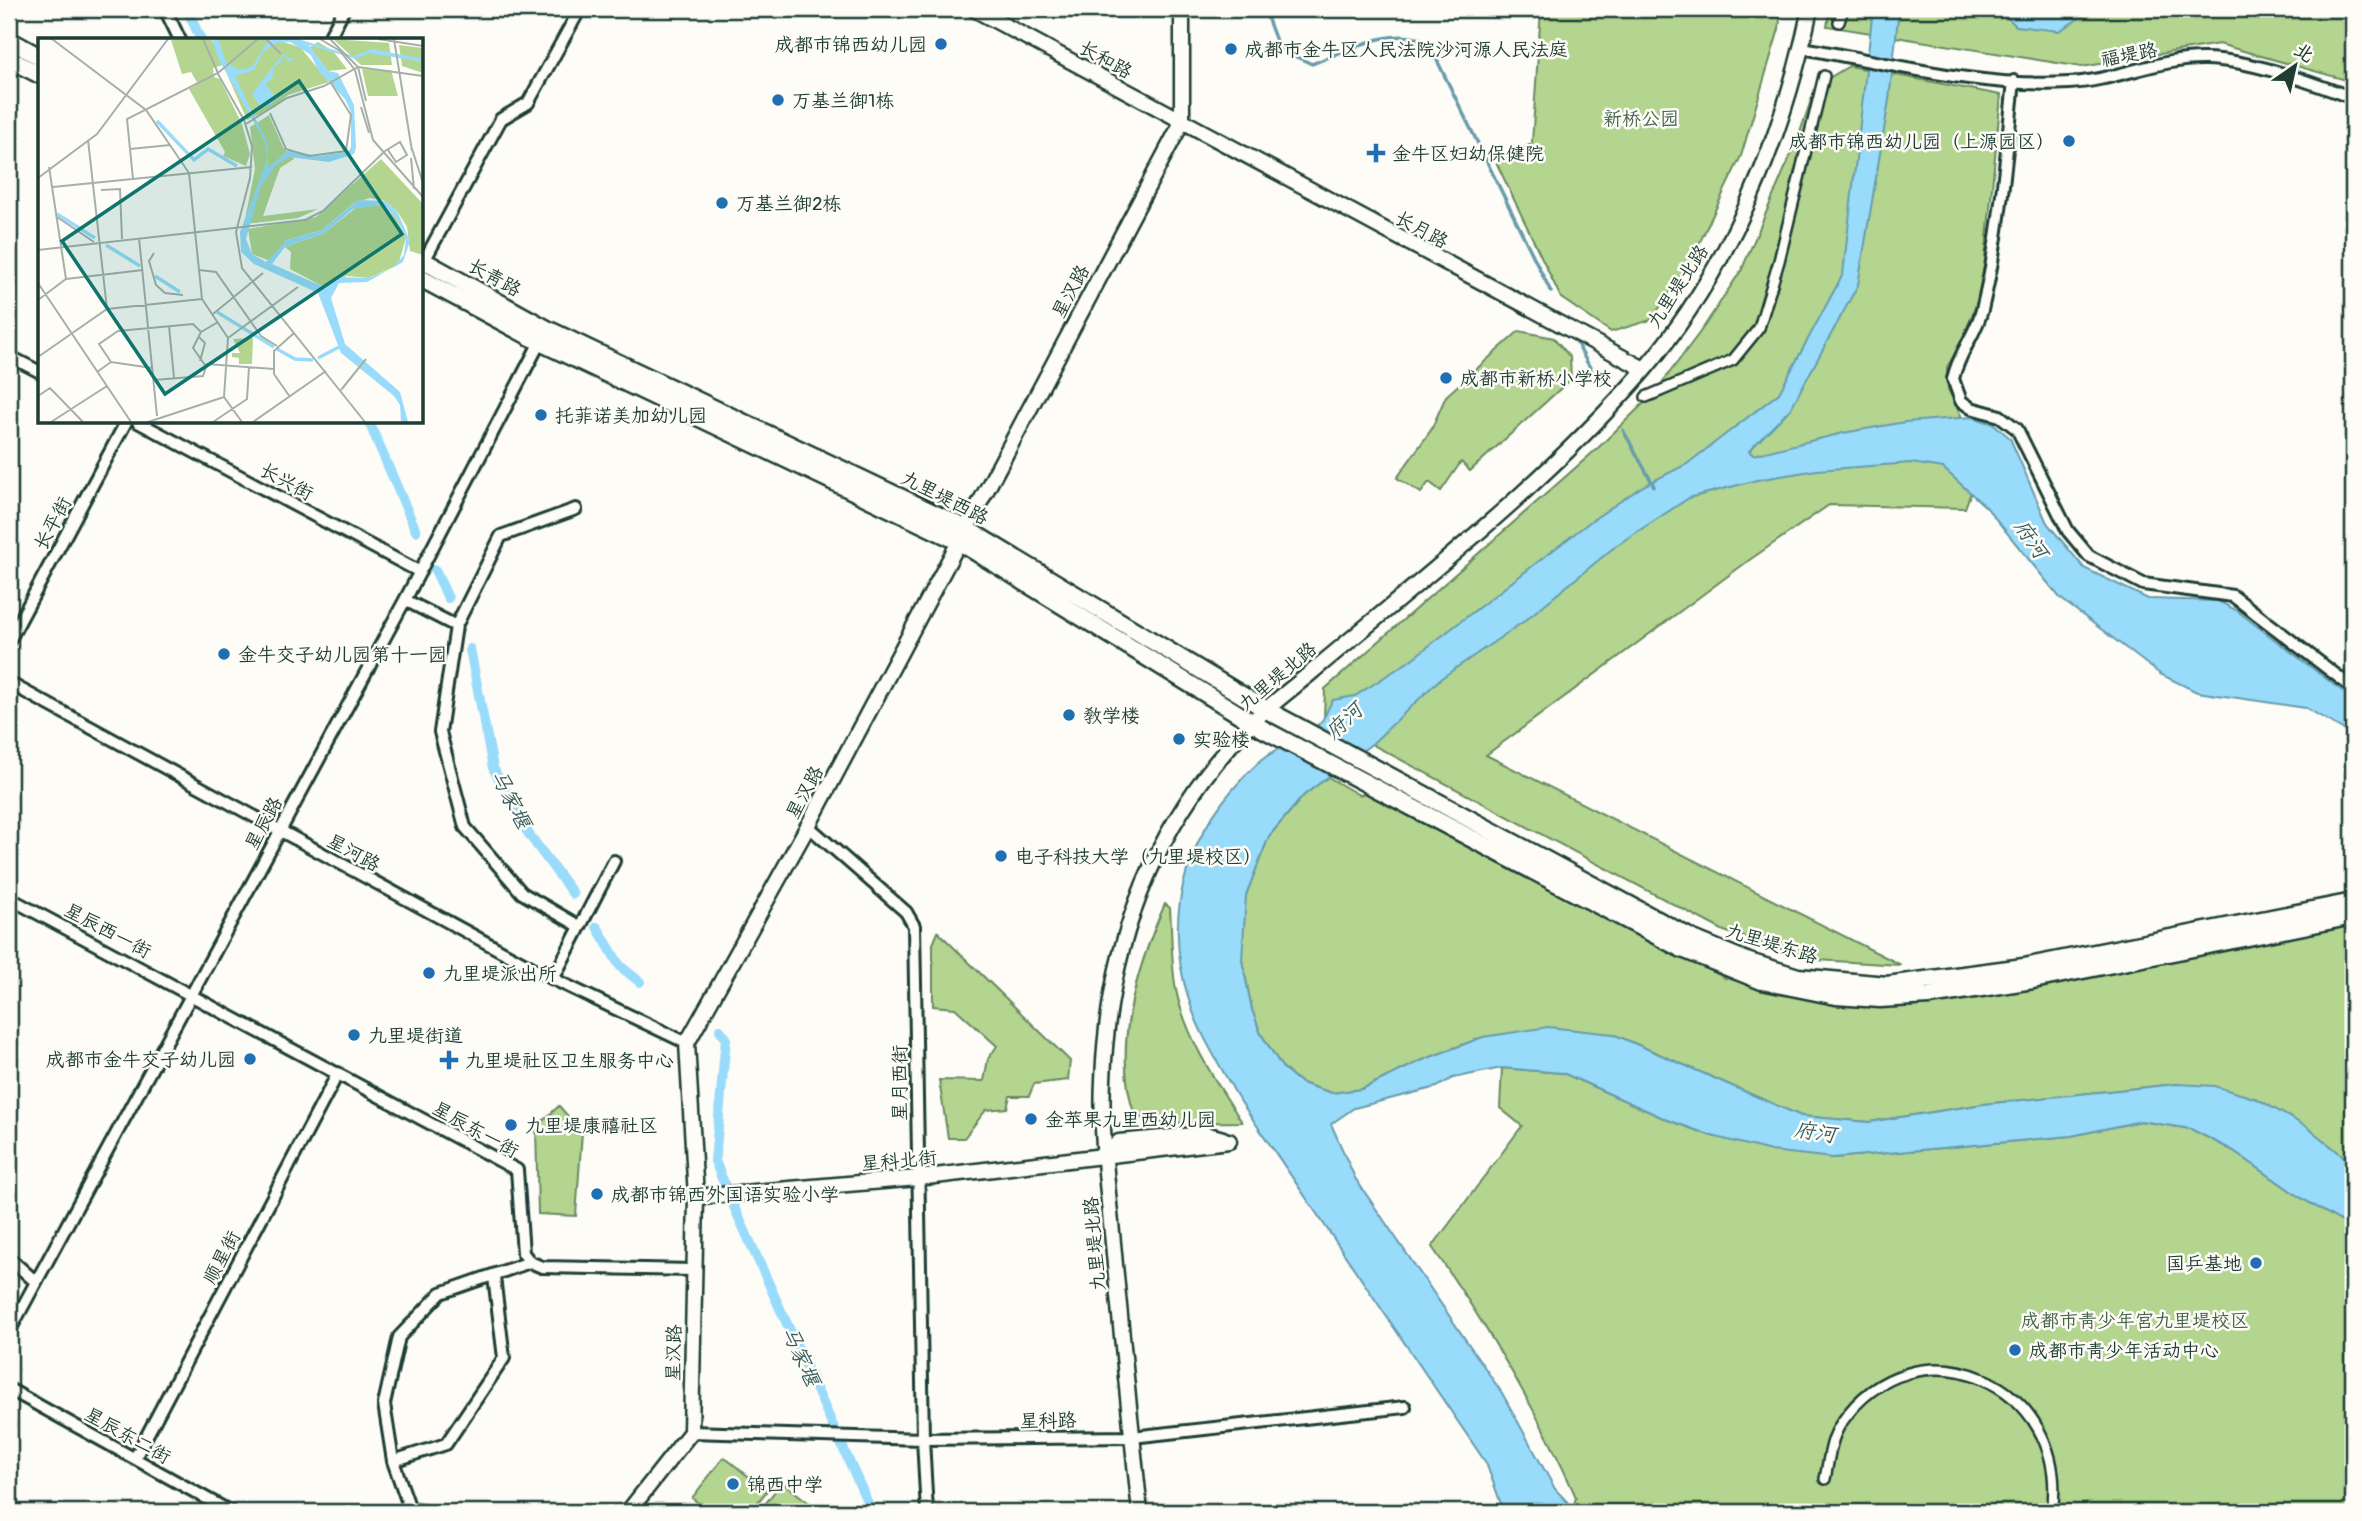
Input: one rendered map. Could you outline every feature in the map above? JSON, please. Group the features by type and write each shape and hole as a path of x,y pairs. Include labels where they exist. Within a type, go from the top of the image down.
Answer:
{"main road":[{"path":"9,40 38,56"},
{"path":"9,59 38,74"},
{"name":"长青路","path":"424,262 544,336"},
{"path":"424,280 544,336"},
{"name":"九里堤西路","path":"544,336 961,535 1265,709 1308,730"},
{"path":"961,535 1251,723 1471,836 1680,948 1762,981 1836,996 1880,999 1942,994 2033,980 2353,916"},
{"name":"九里堤东路","path":"1308,730 1693,939 1749,962 1798,977 1887,985 2024,967 2353,902"}],"street":[{"path":"165,9 179,38"},
{"path":"329,38 344,9"},
{"path":"424,259 500,119 528,103 580,9"},
{"name":"长和路","path":"974,9 1182,122"},
{"path":"1182,9 1182,122"},
{"name":"九里堤北路","path":"1140,1512 1105,1156 1102,1082 1108,1014 1122,946 1145,875 1186,804 1233,742 1251,723 1471,538 1583,435 1644,369 1697,298 1739,224 1778,123 1802,48 1810,9"},
{"path":"1839,22 1843,9"},
{"name":"福堤路","path":"1802,48 1906,67 2014,81 2071,83 2142,68 2205,59 2282,73 2353,98"},
{"path":"1646,397 1732,360 1759,328 1779,261 1824,76"},
{"path":"2014,81 2002,188 1986,290 1981,314 1953,379 1961,401 1971,408 2000,416 2017,429 2068,531 2090,556 2143,584 2233,596 2353,688"},
{"name":"长月路","path":"1182,122 1644,369"},
{"name":"星汉路","path":"691,1432 696,1197 687,1043 808,826 1182,122"},
{"name":"星辰路","path":"9,1332 405,600 544,336"},
{"path":"9,356 38,371"},
{"name":"长平街","path":"9,641 125,424"},
{"name":"长兴街","path":"142,424 420,572"},
{"path":"576,509 501,536 456,626 440,732 465,827 522,893 579,926"},
{"path":"405,600 456,626"},
{"name":"星河路","path":"9,683 553,979 687,1043"},
{"name":"星月西街","path":"808,826 906,912 914,926 923,1439 927,1512"},
{"path":"553,979 614,860"},
{"name":"星辰西一街","path":"9,898 191,993"},
{"name":"星辰东一街","path":"191,993 517,1170 523,1253 530,1262"},
{"name":"顺星街","path":"135,1458 338,1073"},
{"name":"星科北街","path":"696,1197 918,1178 1217,1143 1229,1141 1205,1134 1119,1142 1105,1156"},
{"path":"9,1258 36,1282"},
{"path":"428,1512 406,1511 393,1461 384,1404 399,1338 441,1293 494,1277 530,1262 542,1267 694,1270"},
{"path":"393,1461 446,1444 504,1358 494,1277"},
{"path":"1825,1479 1832,1442 1842,1422 1873,1390 1909,1373 1948,1369 1986,1380 2020,1402 2043,1434 2054,1472 2052,1512"},
{"name":"星辰东二街","path":"9,1389 230,1512"},
{"name":"星科路","path":"691,1432 923,1439 1132,1437 1405,1407"},
{"path":"628,1512 691,1432"}],"green space":[{"name":"新桥公园","path":"1541,9 1781,9 1779,29 1741,156 1688,267 1651,320 1611,332 1561,298 1497,164 1532,143"},
{"path":"1830,9 2353,9 2353,82 2219,44 2082,67 1827,26"},
{"path":"1849,66 2001,95 1982,290 1960,345 1947,367 1948,389 1983,460 1965,508 1829,505 1748,561 1486,755 1901,965 1817,960 1724,931 1324,719 1325,689 1599,447 1655,392 1703,328 1742,269 1798,138 1816,86"},
{"path":"1519,331 1554,338 1570,357 1571,379 1470,471 1461,462 1441,491 1429,482 1421,493 1397,478 1431,430 1446,396"},
{"path":"1328,777 1359,795 1371,792 1725,978 1817,999 1913,1007 2353,922 2353,1164 2306,1127 2257,1099 2177,1084 1984,1104 1869,1122 1801,1116 1613,1034 1483,1037 1423,1060 1362,1089 1332,1093 1301,1083 1282,1067 1261,1034 1252,1010 1242,960 1242,925 1246,895 1269,836 1304,795"},
{"path":"1165,904 1170,908 1176,990 1187,1025 1203,1059 1242,1122 1157,1123 1135,1116 1128,1090 1126,1063 1130,1008 1145,954"},
{"path":"938,932 1070,1061 1068,1080 1034,1084 1029,1096 1010,1096 1007,1108 986,1110 964,1138 948,1138 939,1080 984,1081 988,1059 997,1046 955,1008 933,1006 933,944"},
{"name":"成都市青少年宫九里堤校区","path":"1502,1068 1563,1073 1668,1120 1712,1136 1833,1158 2071,1136 2141,1121 2191,1129 2234,1151 2298,1196 2349,1226 2353,1233 2353,1512 1584,1512 1573,1508 1576,1497 1528,1399 1492,1338 1432,1247 1522,1126 1500,1108"},
{"path":"559,1106 582,1132 576,1216 538,1214 536,1127"},
{"path":"724,1457 767,1491 750,1512 710,1512 692,1498"},
{"path":"782,1482 821,1512 759,1512"}],"water":[{"name":"府河","path":"1873,9 1899,9 1889,100 1858,285 1791,408 1749,451 1753,455 1843,433 1905,422 1972,417 1994,424 2010,438 2047,523 2084,568 2148,599 2218,601 2236,610 2353,699 2353,735 2306,708 2197,692 2160,674 2060,598 1987,508 1943,468 1911,463 1817,470 1757,480 1689,498 1617,545 1523,622 1440,679 1373,743 1304,795 1269,836 1246,895 1242,960 1252,1010 1261,1034 1282,1067 1301,1083 1332,1093 1362,1089 1423,1060 1483,1037 1548,1027 1613,1034 1801,1116 1869,1122 1984,1104 2177,1084 2214,1086 2257,1099 2307,1127 2353,1164 2353,1233 2349,1226 2298,1196 2234,1151 2191,1129 2141,1121 2071,1136 1833,1158 1771,1151 1712,1136 1668,1120 1563,1073 1502,1068 1453,1078 1437,1087 1354,1108 1331,1124 1355,1178 1502,1393 1555,1489 1573,1508 1584,1512 1504,1512 1486,1463 1237,1096 1204,1037 1193,1013 1181,966 1178,934 1180,902 1187,871 1198,842 1214,814 1234,788 1265,757 1320,723 1333,700 1355,696 1408,662 1591,521 1643,486 1687,464 1779,393 1843,274"},
{"path":"1999,9 2094,9 2059,31 2016,26"}],"waterway":[{"name":"马家堰","path":"187,9 200,38"},
{"path":"1264,9 1279,49 1312,64 1386,37 1416,38 1429,44 1551,292"},
{"path":"1576,342 1594,375"},
{"name":"马家堰","path":"370,424 416,531"},
{"path":"1623,430 1654,486"},
{"name":"马家堰","path":"435,570 448,598"},
{"name":"马家堰","path":"470,649 493,768 528,833 573,894"},
{"name":"马家堰","path":"597,927 620,966 640,982"},
{"name":"马家堰","path":"720,1030 726,1038 715,1161 724,1183"},
{"name":"马家堰","path":"731,1200 872,1512"}],"place":[{"name":"成都市锦西幼儿园","path":"941,44"},
{"name":"成都市金牛区人民法院沙河源人民法庭","path":"1231,49"},
{"name":"万基兰御1栋","path":"778,100"},
{"name":"成都市锦西幼儿园（上源园区）","path":"2069,141"},
{"name":"金牛区妇幼保健院","path":"1376,153"},
{"name":"万基兰御2栋","path":"722,203"},
{"name":"成都市新桥小学校","path":"1446,378"},
{"name":"托菲诺美加幼儿园","path":"541,415"},
{"name":"金牛交子幼儿园第十一园","path":"224,654"},
{"name":"教学楼","path":"1069,715"},
{"name":"实验楼","path":"1179,739"},
{"name":"电子科技大学（九里堤校区）","path":"1001,856"},
{"name":"九里堤派出所","path":"429,973"},
{"name":"九里堤街道","path":"354,1035"},
{"name":"成都市金牛交子幼儿园","path":"250,1059"},
{"name":"九里堤社区卫生服务中心","path":"449,1060"},
{"name":"金苹果九里西幼儿园","path":"1031,1119"},
{"name":"九里堤康禧社区","path":"511,1125"},
{"name":"成都市锦西外国语实验小学","path":"597,1194"},
{"name":"国乒基地","path":"2256,1263"},
{"name":"成都市青少年活动中心","path":"2015,1350"},
{"name":"锦西中学","path":"733,1484"}]}
